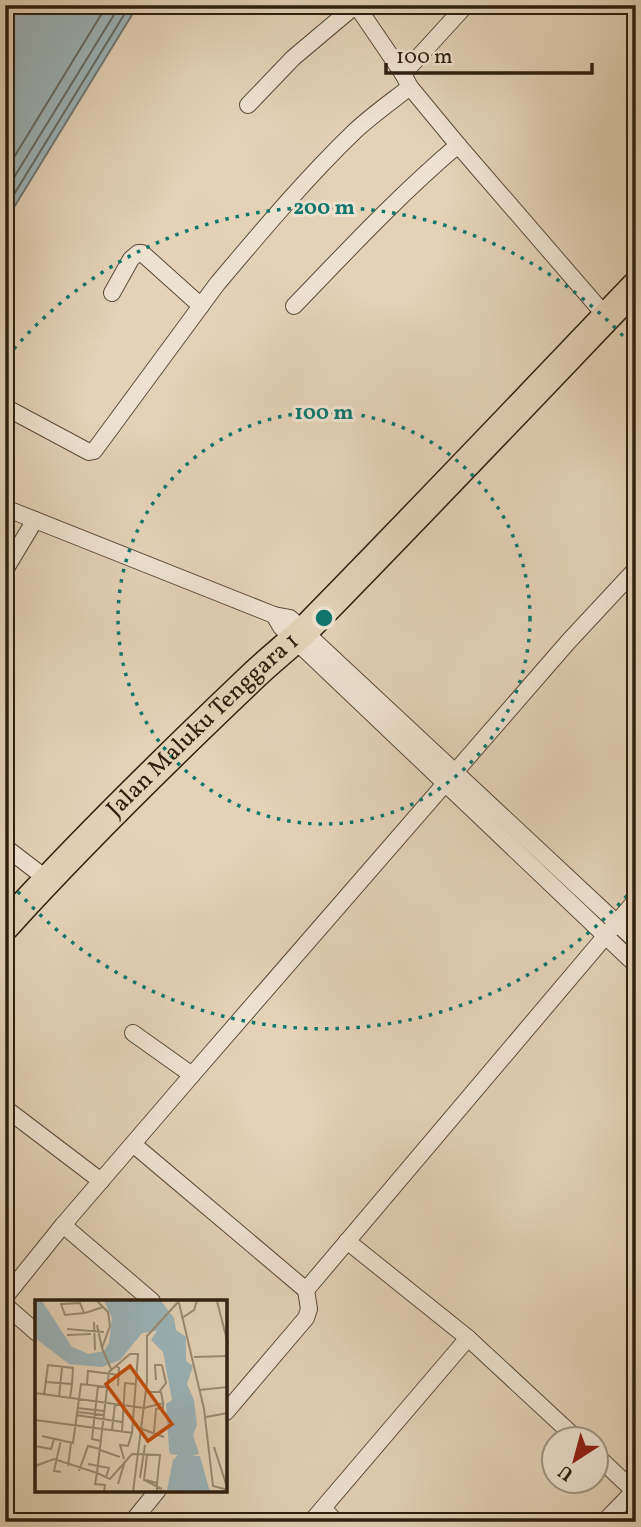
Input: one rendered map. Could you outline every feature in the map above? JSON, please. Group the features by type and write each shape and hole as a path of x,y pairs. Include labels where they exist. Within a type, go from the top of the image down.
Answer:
{"highway":[{"name":"Jalan Maluku Tenggara 1","path":"5,907 126,800 249,679 288,626 456,475 623,302 636,268"},
{"name":"Jalan Maluku Tenggara 1","path":"5,926 43,876"}],"street":[{"path":"248,105 293,58 356,5 407,80 458,145 623,302"},
{"path":"5,407 89,452 94,451 230,269 338,148 407,80 466,5"},
{"path":"294,306 373,223 458,145"},
{"path":"112,293 131,259 138,253 201,306"},
{"path":"5,508 288,626 611,928 636,965"},
{"path":"5,570 35,520"},
{"path":"5,1297 63,1224 568,642 633,578"},
{"path":"5,847 43,876"},
{"path":"306,1290 636,900"},
{"path":"611,928 636,941"},
{"path":"133,1033 192,1075"},
{"path":"5,1108 101,1181"},
{"path":"133,1144 306,1290 309,1309 306,1318 228,1410"},
{"path":"63,1224 151,1300"},
{"path":"347,1241 468,1338 563,1426"},
{"path":"5,1305 35,1331"},
{"path":"311,1522 468,1338"},
{"path":"604,1522 635,1490 610,1468"},
{"path":"132,1522 157,1492"},
{"path":"323,1508 336,1522"}],"water":[{"path":"5,5 138,5 5,222"}]}
